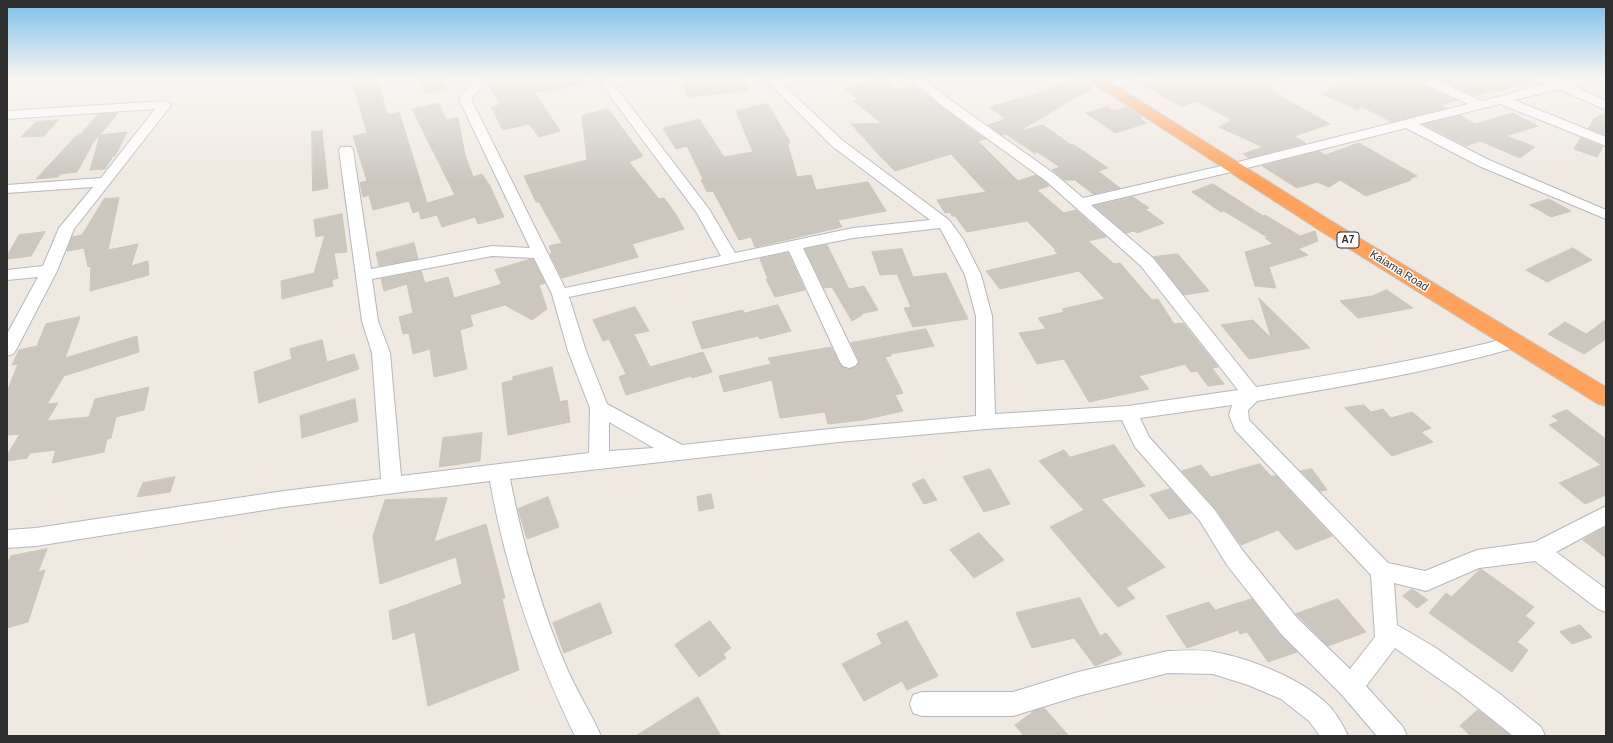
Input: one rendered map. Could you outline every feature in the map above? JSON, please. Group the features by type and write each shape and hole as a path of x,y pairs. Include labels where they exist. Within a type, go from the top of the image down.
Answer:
{"highway":[{"name":"Kaiama Road","path":"1148,112 1326,226 1606,398"}],"street":[{"path":"7,115 60,112"},
{"path":"7,350 50,272 67,228 160,112"},
{"path":"471,112 560,294 577,351 599,408 599,460"},
{"path":"630,112 704,212 730,258"},
{"path":"805,112 837,143 944,223 955,239 973,275 984,316 986,422"},
{"path":"958,112 1051,178 1147,262 1252,395"},
{"path":"1080,203 1235,168 1449,112"},
{"path":"1531,112 1606,142"},
{"path":"1407,123 1484,163 1606,215"},
{"path":"346,150 370,321 381,353 392,485"},
{"path":"7,189 105,182"},
{"path":"560,294 853,234 944,223"},
{"path":"794,245 849,362"},
{"path":"364,275 492,251 540,253"},
{"path":"7,275 50,272"},
{"path":"7,539 36,537 284,499 392,485 499,474 599,460 680,453 839,435 986,422 1128,413 1252,395 1371,374 1463,356 1515,342"},
{"path":"1252,395 1237,410 1237,416 1242,426 1382,570 1426,581 1477,559 1538,551 1606,515"},
{"path":"599,408 680,453"},
{"path":"1128,413 1142,442 1207,515 1236,558 1290,626 1351,686 1394,736"},
{"path":"499,474 508,525 526,590 555,668 588,736"},
{"path":"1538,551 1606,602"},
{"path":"1351,686 1387,640 1382,570"},
{"path":"1387,631 1410,643 1513,719 1532,736"},
{"path":"922,704 1013,704 1078,684 1168,662 1213,663 1251,674 1290,691 1318,712 1335,736"}],"building":[{"path":"361,112 387,112 388,115 399,112 427,203 455,195 413,112 443,112 446,120 458,117 465,155 473,177 482,174 490,186 504,217 478,224 475,217 442,227 437,215 421,219 419,211 413,213 409,201 373,210 369,195 363,197 360,183 367,181 353,136 367,133"},
{"path":"493,112 547,112 560,131 539,137 529,124 503,130"},
{"path":"598,112 610,112 643,156 629,162 659,199 664,198 684,229 632,244 638,257 562,278 550,254 552,253 549,246 562,243 539,202 536,202 524,176 587,160 582,116"},
{"path":"736,112 772,112 790,142 788,145 797,177 811,175 816,190 868,182 886,211 838,220 842,227 755,247 751,237 739,240 713,191 707,192 701,180 703,179 687,146 676,149 663,128 699,119 724,157 753,152"},
{"path":"867,112 949,112 986,139 978,141 1018,181 1036,175 1049,186 1037,190 1064,213 1076,210 1106,237 1088,241 1114,264 1120,263 1152,300 1158,299 1174,324 1183,323 1218,367 1212,368 1224,384 1208,386 1197,371 1191,372 1185,364 1139,376 1149,389 1089,402 1064,359 1037,364 1019,333 1046,329 1038,318 1064,312 1062,309 1105,299 1079,271 1000,289 986,271 1058,254 1054,250 1056,250 1027,221 967,232 955,216 952,216 950,212 945,213 937,200 986,192 951,154 895,171 851,124 882,123"},
{"path":"996,112 1052,112 1024,128 1025,130 1043,125 1071,145 1073,144 1108,168 1098,171 1120,188 1093,194 1075,180 1065,180 1052,170 1060,167 1034,150 1036,154 1006,134 1002,135 988,125 1006,119"},
{"path":"1134,112 1142,117 1139,118 1147,123 1115,133 1086,113"},
{"path":"1216,112 1308,112 1330,124 1294,136 1306,143 1249,158 1243,154 1263,147 1219,127 1232,120"},
{"path":"1371,112 1433,112 1392,122"},
{"path":"118,113 94,141 77,172 60,174 58,177 36,179 78,134 81,134 98,114"},
{"path":"1513,113 1538,126 1506,136 1535,147 1520,158 1480,141 1466,146 1423,124 1460,115 1475,124"},
{"path":"1606,113 1606,135 1588,128 1594,119"},
{"path":"58,120 44,136 21,137 36,122"},
{"path":"312,131 322,131 328,188 313,191"},
{"path":"127,132 115,156 113,156 105,169 90,170 100,135"},
{"path":"1581,138 1603,147 1597,157 1574,149"},
{"path":"1359,143 1417,176 1409,179 1411,180 1366,196 1340,180 1329,187 1317,182 1297,188 1262,166 1319,151 1325,155"},
{"path":"1213,184 1263,216 1265,215 1300,236 1315,231 1318,241 1298,249 1308,255 1269,267 1276,288 1255,286 1245,252 1273,244 1265,238 1267,237 1224,211 1221,212 1192,192"},
{"path":"1133,197 1149,208 1145,209 1164,223 1137,233 1134,231 1126,233 1094,206"},
{"path":"119,198 108,250 138,244 131,266 148,261 149,275 90,291 91,266 88,267 84,248 67,251 72,237 82,235 104,199"},
{"path":"1549,199 1571,211 1551,217 1530,205"},
{"path":"342,214 347,252 334,253 338,278 332,280 333,286 282,299 281,281 314,273 325,235 316,237 314,220"},
{"path":"45,232 31,256 7,259 7,256 19,235"},
{"path":"414,243 418,259 379,266 376,253"},
{"path":"827,245 849,289 864,286 878,310 861,314 862,315 852,321 832,287 824,288 805,249"},
{"path":"1573,248 1592,260 1547,282 1526,270"},
{"path":"902,249 913,277 946,273 968,319 913,327 904,308 911,307 897,274 880,275 872,252"},
{"path":"788,253 805,290 775,297 766,279 768,279 760,259"},
{"path":"1178,254 1209,291 1184,295 1154,257"},
{"path":"533,259 545,283 539,285 547,309 532,320 505,305 470,315 473,326 460,330 467,369 434,377 430,349 413,354 409,333 403,334 399,317 413,313 407,284 384,291 381,279 421,271 425,283 448,277 454,298 499,285 501,283 495,270"},
{"path":"1387,290 1413,308 1358,318 1340,301 1372,296"},
{"path":"1259,298 1310,348 1249,359 1221,325 1253,320 1271,338"},
{"path":"778,305 791,331 760,339 758,336 702,349 692,322 743,310 744,313"},
{"path":"635,307 649,331 634,334 650,367 703,352 712,372 692,378 691,376 626,395 619,377 626,374 609,339 603,341 593,320"},
{"path":"80,317 65,358 137,336 139,352 64,376 47,404 58,403 47,421 89,417 95,399 149,387 144,410 116,417 111,438 107,439 104,452 52,463 56,450 30,453 27,458 7,461 7,455 20,434 7,435 7,392 18,364 12,365 19,350 37,346 46,324"},
{"path":"1606,320 1606,339 1584,354 1548,334 1565,322 1586,334"},
{"path":"926,329 934,346 891,354 891,356 885,357 903,393 895,395 903,411 863,420 828,424 825,412 780,418 772,380 724,392 719,376 771,364 768,358 831,347 842,367 849,369 856,367 859,361 851,343"},
{"path":"322,340 327,362 354,354 359,369 259,403 254,372 292,359 290,349"},
{"path":"552,367 560,402 567,400 570,422 508,435 502,383 513,380 513,377"},
{"path":"355,399 358,421 302,438 300,416"},
{"path":"1364,405 1371,412 1383,409 1391,418 1412,412 1431,428 1421,432 1433,442 1392,456 1345,408"},
{"path":"1567,410 1606,439 1606,495 1585,504 1559,483 1601,465 1549,425 1559,421 1552,416"},
{"path":"482,433 480,461 439,467 443,438"},
{"path":"1114,445 1145,486 1101,499 1165,567 1126,588 1135,598 1118,607 1050,527 1084,510 1039,461 1064,450 1070,457"},
{"path":"1260,464 1271,476 1276,476 1332,536 1296,550 1278,530 1241,545 1215,508 1182,471 1201,465 1211,477"},
{"path":"990,469 1010,504 984,512 963,477"},
{"path":"1312,469 1327,490 1320,491 1301,471"},
{"path":"175,477 170,492 137,497 143,483"},
{"path":"924,479 937,500 924,504 912,484"},
{"path":"1170,489 1191,513 1169,519 1150,495"},
{"path":"711,494 714,508 699,511 697,497"},
{"path":"548,497 559,527 527,539 518,509"},
{"path":"447,498 434,542 486,524 505,598 502,599 519,670 428,706 415,632 393,640 389,611 462,584 456,557 380,584 373,536 385,500"},
{"path":"1606,527 1606,558 1583,540"},
{"path":"979,533 1004,560 974,578 950,550"},
{"path":"47,549 38,572 45,570 28,622 7,628 7,564 11,556"},
{"path":"1481,569 1534,607 1525,616 1535,623 1517,642 1528,650 1512,672 1429,613 1446,593 1451,597"},
{"path":"1412,589 1428,600 1417,608 1403,596"},
{"path":"1080,598 1100,636 1106,633 1122,654 1095,666 1074,638 1032,648 1016,613"},
{"path":"1252,599 1281,636 1297,652 1268,662 1247,632 1240,634 1238,630 1187,648 1166,616 1209,602 1215,610"},
{"path":"1338,599 1366,632 1328,646 1296,614"},
{"path":"600,603 612,633 564,653 553,623"},
{"path":"710,621 731,648 723,654 726,658 699,677 675,645"},
{"path":"907,621 938,676 907,690 902,681 864,701 842,664 882,644 877,634"},
{"path":"1580,625 1592,637 1572,644 1560,632"},
{"path":"698,697 721,736 636,736"},
{"path":"1044,708 1069,736 1024,736 1015,725 1034,711"},
{"path":"1478,710 1511,736 1471,736 1460,726"}]}
